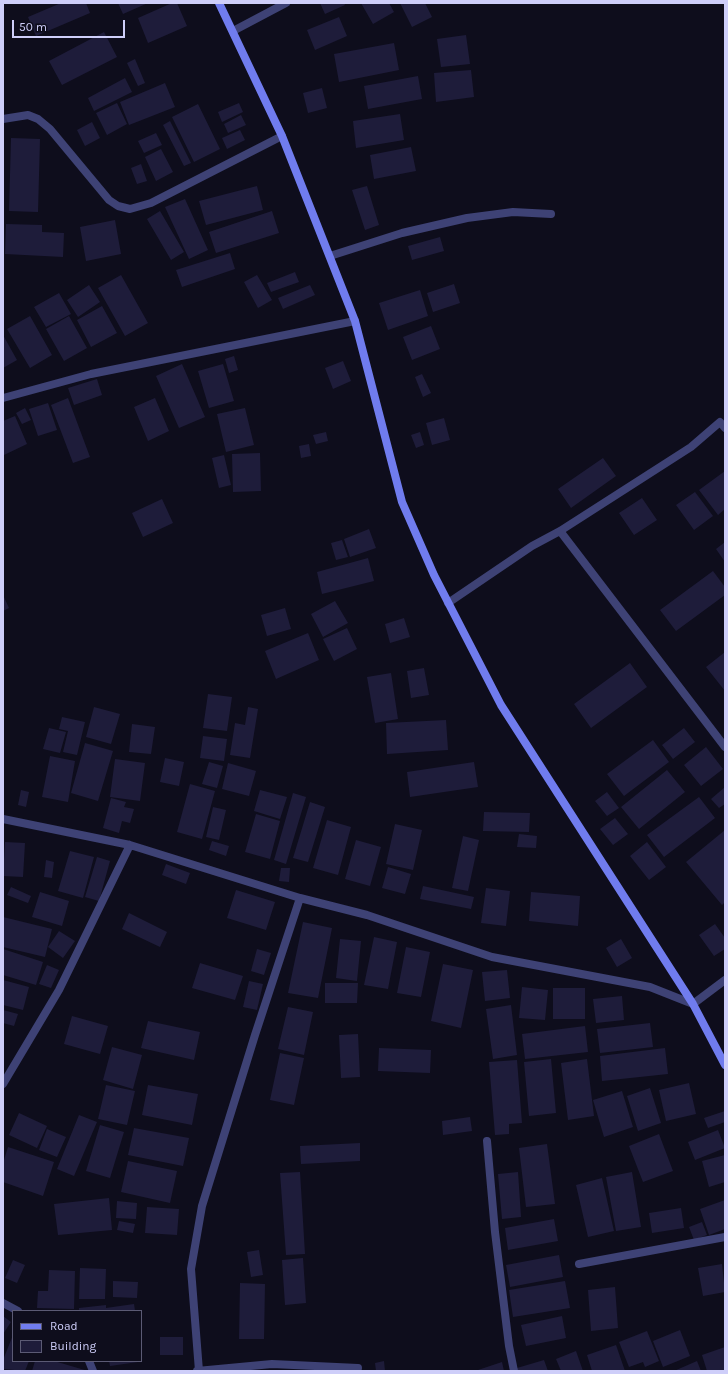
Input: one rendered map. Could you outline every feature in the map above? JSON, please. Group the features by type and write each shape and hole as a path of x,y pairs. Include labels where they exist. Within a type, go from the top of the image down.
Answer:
{"main road":[{"path":"219,3 282,136 355,321 402,502 448,603 501,705 694,1004 725,1065"}],"street":[{"path":"233,31 286,3"},
{"path":"3,119 28,115 38,119 50,129 109,200 118,206 130,209 151,203 282,136"},
{"path":"330,256 402,233 467,218 512,212 550,214"},
{"path":"3,398 91,374 355,321"},
{"path":"448,603 532,546 560,532 691,447 723,422"},
{"path":"560,532 725,747"},
{"path":"3,819 130,845 300,898 367,915 492,957 650,987 694,1004 725,980"},
{"path":"3,1084 59,990 130,845"},
{"path":"300,898 255,1035 202,1206 191,1269 198,1371 272,1364 358,1368"},
{"path":"487,1141 495,1232 508,1346 514,1371"},
{"path":"580,1264 725,1237"},
{"path":"3,1303 16,1310"}],"building":[{"path":"61,3 86,3 90,13 36,36 28,17"},
{"path":"118,3 148,3 123,14"},
{"path":"172,3 177,3 187,26 148,43 138,18"},
{"path":"320,3 344,3 345,5 325,14"},
{"path":"361,3 389,3 394,12 373,24"},
{"path":"400,3 425,3 432,17 412,27"},
{"path":"339,17 347,36 315,50 307,30"},
{"path":"104,32 117,57 62,85 49,61"},
{"path":"466,35 470,64 441,67 437,39"},
{"path":"394,43 399,70 339,82 334,54"},
{"path":"135,59 145,83 138,86 127,63"},
{"path":"471,70 474,97 436,102 434,73"},
{"path":"418,76 422,99 368,109 364,86"},
{"path":"125,78 132,92 94,111 88,98"},
{"path":"165,83 175,107 129,125 120,102"},
{"path":"322,88 327,108 308,113 303,93"},
{"path":"117,103 127,124 107,135 96,113"},
{"path":"239,103 243,112 222,122 218,112"},
{"path":"198,104 220,149 194,162 172,117"},
{"path":"400,114 404,140 356,148 353,121"},
{"path":"241,115 246,125 228,133 224,124"},
{"path":"170,121 191,163 184,166 163,125"},
{"path":"92,122 100,138 85,146 77,130"},
{"path":"240,130 245,140 227,149 222,138"},
{"path":"156,133 162,145 144,153 138,141"},
{"path":"11,138 40,139 38,212 9,211"},
{"path":"411,147 416,171 374,179 370,155"},
{"path":"161,149 173,172 156,181 145,157"},
{"path":"141,164 147,181 137,184 131,168"},
{"path":"257,186 263,210 206,225 199,201"},
{"path":"367,186 379,225 365,230 352,190"},
{"path":"185,199 208,250 189,259 165,207"},
{"path":"160,211 184,252 171,260 147,219"},
{"path":"272,211 279,233 216,253 209,232"},
{"path":"115,220 121,254 86,261 80,227"},
{"path":"6,224 42,225 42,232 64,233 63,257 5,254"},
{"path":"440,237 444,251 412,260 408,246"},
{"path":"230,253 235,269 182,287 176,270"},
{"path":"295,272 299,282 271,292 267,283"},
{"path":"121,275 148,323 125,336 98,288"},
{"path":"257,275 272,300 258,308 244,282"},
{"path":"454,284 460,303 433,312 427,293"},
{"path":"89,285 100,302 78,317 67,300"},
{"path":"310,285 315,295 283,309 278,298"},
{"path":"420,290 428,316 388,330 379,303"},
{"path":"59,293 71,314 46,327 34,307"},
{"path":"102,306 117,333 91,347 77,320"},
{"path":"30,316 52,355 30,368 7,329"},
{"path":"69,316 87,348 64,361 46,329"},
{"path":"431,326 440,349 412,360 403,337"},
{"path":"3,335 17,360 3,368"},
{"path":"234,356 238,370 229,373 225,359"},
{"path":"343,361 351,381 333,389 325,368"},
{"path":"182,364 205,417 179,428 156,376"},
{"path":"223,364 234,401 209,408 198,371"},
{"path":"422,374 431,393 423,397 415,377"},
{"path":"97,379 102,395 74,405 68,388"},
{"path":"68,398 90,457 73,463 51,405"},
{"path":"155,398 169,431 148,441 134,407"},
{"path":"48,403 57,430 38,436 29,409"},
{"path":"25,408 31,420 22,424 16,413"},
{"path":"245,408 254,445 226,452 217,414"},
{"path":"15,416 27,444 4,455 3,421"},
{"path":"444,418 450,440 432,445 426,423"},
{"path":"326,432 328,441 316,444 313,435"},
{"path":"420,432 424,445 416,448 411,435"},
{"path":"309,444 311,456 301,458 299,446"},
{"path":"260,453 261,491 233,492 232,454"},
{"path":"224,455 231,485 219,488 212,458"},
{"path":"603,458 616,476 571,508 558,489"},
{"path":"725,471 725,509 718,515 699,490"},
{"path":"695,492 713,516 694,530 676,505"},
{"path":"642,498 657,520 634,535 619,513"},
{"path":"162,499 173,523 143,537 132,513"},
{"path":"369,529 376,548 350,557 344,539"},
{"path":"342,540 348,557 336,560 331,543"},
{"path":"725,542 725,562 716,549"},
{"path":"368,558 374,581 322,594 317,572"},
{"path":"713,571 725,587 725,595 676,631 660,610"},
{"path":"3,595 9,608 3,611"},
{"path":"335,601 348,623 323,637 311,614"},
{"path":"285,608 291,629 267,636 261,615"},
{"path":"404,618 410,637 390,643 385,624"},
{"path":"347,628 357,649 334,661 323,639"},
{"path":"308,633 319,660 276,679 265,651"},
{"path":"725,652 725,691 706,667"},
{"path":"630,663 647,687 591,728 574,704"},
{"path":"424,668 429,695 411,698 407,671"},
{"path":"391,673 398,719 375,723 367,677"},
{"path":"208,694 232,697 227,731 203,728"},
{"path":"94,707 120,714 111,744 86,737"},
{"path":"248,707 258,709 250,758 230,755 235,723 245,725"},
{"path":"62,717 85,722 77,755 63,752 68,731 59,729"},
{"path":"446,720 448,750 387,754 386,723"},
{"path":"132,724 155,727 151,754 129,752"},
{"path":"49,728 66,732 60,753 43,749"},
{"path":"684,728 695,742 673,759 662,745"},
{"path":"203,736 227,739 224,761 200,758"},
{"path":"653,740 669,762 624,796 607,774"},
{"path":"85,743 113,751 98,801 71,793"},
{"path":"706,747 723,769 701,786 684,765"},
{"path":"50,756 75,761 68,802 42,797"},
{"path":"165,758 184,762 179,786 160,782"},
{"path":"115,759 145,763 140,801 110,797"},
{"path":"209,762 223,766 217,788 202,784"},
{"path":"474,762 478,787 410,797 407,772"},
{"path":"228,763 256,771 249,796 222,789"},
{"path":"667,770 685,792 639,829 621,807"},
{"path":"190,784 215,791 202,839 177,832"},
{"path":"725,787 725,804 719,808 711,799"},
{"path":"21,790 29,792 26,807 18,805"},
{"path":"260,790 287,797 280,819 254,811"},
{"path":"607,792 619,808 607,816 595,801"},
{"path":"293,793 306,797 286,864 274,860"},
{"path":"699,797 715,818 664,857 647,835"},
{"path":"111,798 126,802 124,807 134,809 130,823 122,821 119,833 103,828"},
{"path":"310,802 325,807 308,862 293,858"},
{"path":"213,807 226,810 219,840 206,837"},
{"path":"484,812 530,813 529,832 483,831"},
{"path":"256,814 280,821 270,859 245,852"},
{"path":"615,818 628,834 613,845 600,829"},
{"path":"327,820 351,827 338,875 313,868"},
{"path":"395,824 422,830 413,870 386,864"},
{"path":"725,830 725,902 722,905 686,862"},
{"path":"519,834 537,836 536,848 517,847"},
{"path":"463,836 479,840 468,891 452,888"},
{"path":"356,840 381,847 370,886 345,879"},
{"path":"212,841 229,846 226,856 209,850"},
{"path":"5,842 25,843 23,877 3,876"},
{"path":"647,842 666,867 649,880 630,856"},
{"path":"70,851 94,857 83,898 58,891"},
{"path":"97,857 110,861 99,901 85,897"},
{"path":"46,860 54,862 52,878 44,877"},
{"path":"166,864 190,873 186,884 162,875"},
{"path":"388,867 411,874 405,894 382,888"},
{"path":"281,868 290,868 289,882 279,881"},
{"path":"423,886 474,897 471,909 420,899"},
{"path":"11,887 31,896 28,903 7,895"},
{"path":"486,888 510,891 506,926 481,923"},
{"path":"236,890 275,902 266,930 227,918"},
{"path":"40,892 69,901 62,926 32,917"},
{"path":"531,892 580,896 578,926 529,921"},
{"path":"129,913 167,932 160,947 122,929"},
{"path":"3,917 52,929 45,957 3,947"},
{"path":"303,922 332,928 318,998 288,993"},
{"path":"715,924 725,938 725,949 714,956 699,935"},
{"path":"59,931 75,941 63,958 48,947"},
{"path":"374,937 397,942 388,989 364,985"},
{"path":"340,939 361,941 357,981 336,978"},
{"path":"621,939 632,958 617,967 606,948"},
{"path":"406,947 430,952 421,997 397,993"},
{"path":"3,949 43,962 36,985 3,975"},
{"path":"257,949 271,953 264,975 251,971"},
{"path":"200,963 243,976 235,1000 192,988"},
{"path":"443,964 473,970 461,1028 431,1021"},
{"path":"47,965 59,970 51,988 39,984"},
{"path":"507,970 510,998 485,1001 482,972"},
{"path":"3,980 29,987 23,1010 3,1005"},
{"path":"249,981 263,984 257,1010 243,1007"},
{"path":"325,983 358,983 357,1003 325,1003"},
{"path":"522,987 548,990 545,1020 519,1018"},
{"path":"553,988 585,988 585,1019 553,1019"},
{"path":"622,996 624,1020 596,1023 593,999"},
{"path":"511,1005 517,1055 493,1059 486,1009"},
{"path":"288,1007 313,1012 304,1055 278,1049"},
{"path":"3,1010 18,1014 14,1026 3,1023"},
{"path":"72,1016 108,1026 100,1054 64,1044"},
{"path":"148,1021 200,1032 194,1060 141,1048"},
{"path":"650,1023 653,1047 600,1053 597,1029"},
{"path":"585,1026 588,1052 525,1059 522,1034"},
{"path":"358,1034 360,1077 341,1078 339,1035"},
{"path":"112,1047 142,1055 133,1089 103,1080"},
{"path":"379,1048 431,1050 430,1073 378,1071"},
{"path":"665,1048 668,1074 602,1081 600,1056"},
{"path":"280,1053 304,1058 294,1105 270,1100"},
{"path":"551,1059 556,1113 529,1116 524,1062"},
{"path":"587,1059 594,1116 568,1120 561,1063"},
{"path":"517,1060 522,1123 509,1124 509,1134 495,1135 489,1062"},
{"path":"689,1083 696,1114 666,1121 659,1090"},
{"path":"106,1085 135,1091 127,1125 98,1119"},
{"path":"148,1085 198,1094 192,1125 142,1115"},
{"path":"650,1088 661,1123 638,1131 627,1096"},
{"path":"622,1091 633,1127 604,1137 593,1100"},
{"path":"725,1111 725,1122 708,1128 704,1118"},
{"path":"19,1113 47,1126 37,1148 9,1135"},
{"path":"79,1115 97,1122 74,1176 57,1169"},
{"path":"470,1117 472,1131 443,1135 442,1121"},
{"path":"100,1125 124,1132 110,1178 86,1171"},
{"path":"134,1128 189,1138 183,1166 128,1155"},
{"path":"47,1129 66,1137 57,1157 39,1150"},
{"path":"718,1130 725,1148 695,1160 688,1142"},
{"path":"659,1134 673,1171 643,1182 629,1146"},
{"path":"360,1143 360,1161 301,1164 300,1146"},
{"path":"547,1144 555,1204 526,1207 519,1148"},
{"path":"8,1147 54,1162 43,1196 3,1182 3,1163"},
{"path":"725,1155 725,1182 709,1187 702,1161"},
{"path":"128,1161 177,1171 170,1203 121,1192"},
{"path":"300,1172 305,1254 286,1255 280,1173"},
{"path":"518,1172 521,1217 502,1219 498,1174"},
{"path":"632,1172 641,1227 616,1231 606,1177"},
{"path":"602,1178 614,1231 588,1237 576,1185"},
{"path":"109,1198 112,1230 58,1235 54,1204"},
{"path":"725,1200 725,1229 709,1235 700,1209"},
{"path":"117,1201 137,1203 136,1219 116,1218"},
{"path":"147,1207 179,1209 177,1235 145,1233"},
{"path":"681,1208 684,1228 652,1233 649,1213"},
{"path":"554,1219 558,1241 508,1250 505,1228"},
{"path":"119,1221 135,1224 133,1233 117,1230"},
{"path":"702,1222 707,1235 694,1240 689,1227"},
{"path":"259,1250 263,1275 251,1277 247,1252"},
{"path":"559,1255 563,1277 510,1287 506,1265"},
{"path":"303,1258 306,1303 285,1305 282,1260"},
{"path":"13,1260 25,1265 17,1283 5,1278"},
{"path":"722,1264 725,1292 703,1296 698,1268"},
{"path":"80,1268 106,1269 105,1299 79,1299"},
{"path":"49,1270 75,1271 74,1309 37,1308 38,1291 48,1291"},
{"path":"113,1281 138,1282 137,1298 113,1297"},
{"path":"565,1281 570,1308 513,1317 509,1290"},
{"path":"240,1283 265,1284 264,1339 239,1339"},
{"path":"615,1287 618,1328 591,1331 588,1290"},
{"path":"134,1304 135,1310 79,1310 79,1308 106,1305 106,1308"},
{"path":"3,1316 11,1322 3,1334"},
{"path":"562,1316 566,1338 526,1346 521,1325"},
{"path":"680,1330 690,1356 663,1367 653,1341"},
{"path":"647,1331 659,1361 645,1367 643,1362 629,1367 619,1342"},
{"path":"160,1337 183,1337 183,1355 160,1355"},
{"path":"12,1338 12,1362 29,1362 25,1371 3,1369 3,1360"},
{"path":"616,1345 625,1371 592,1371 587,1355"},
{"path":"725,1347 725,1371 707,1371 702,1355"},
{"path":"576,1351 583,1371 561,1371 556,1359"},
{"path":"544,1360 548,1371 517,1371 517,1368"},
{"path":"384,1361 385,1371 376,1371 375,1363"},
{"path":"697,1361 701,1371 674,1371"},
{"path":"35,1362 57,1362 88,1371 32,1371"},
{"path":"109,1362 138,1362 110,1366"},
{"path":"502,1362 504,1371 475,1371"}]}
